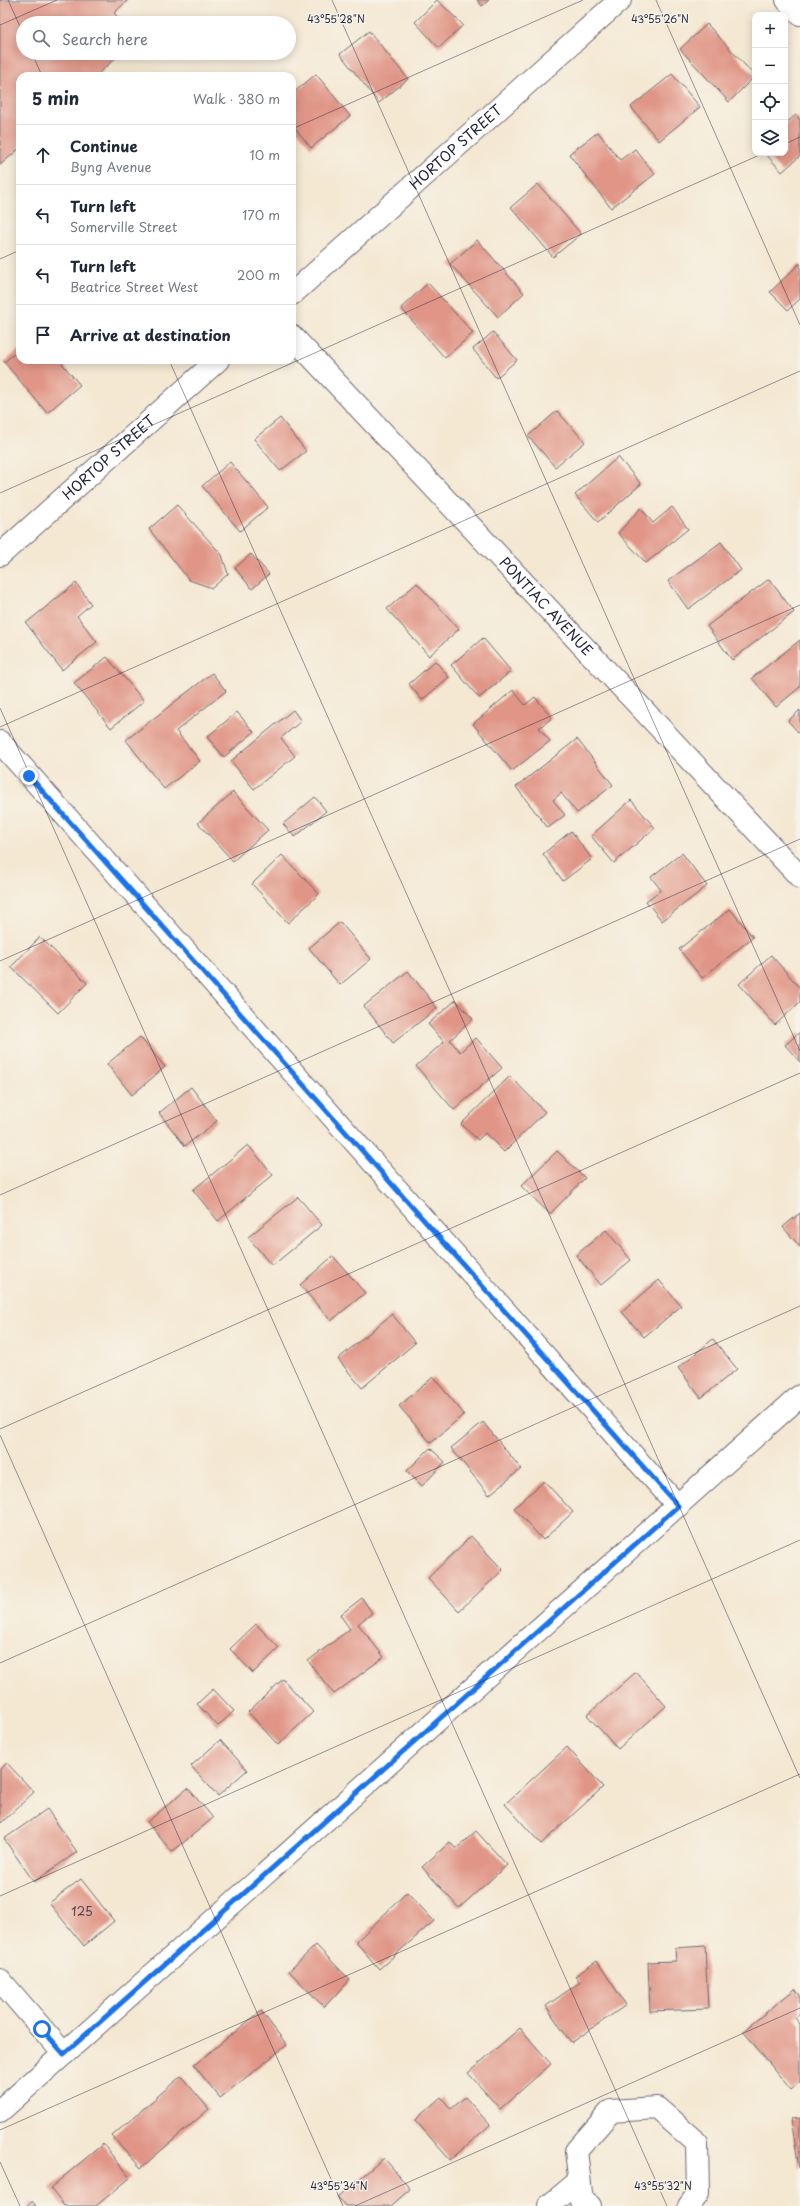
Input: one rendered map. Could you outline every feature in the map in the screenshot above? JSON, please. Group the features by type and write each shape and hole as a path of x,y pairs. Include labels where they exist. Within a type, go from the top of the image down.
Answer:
{"street":[{"name":"HORTOP STREET","path":"296,290 620,0"},
{"path":"787,0 800,14"},
{"name":"PONTIAC AVENUE","path":"296,340 800,877"},
{"name":"HORTOP STREET","path":"0,555 214,364"},
{"path":"0,742 678,1506"},
{"path":"0,2111 800,1396"},
{"path":"0,1980 64,2054"},
{"path":"590,2206 582,2201 576,2151 611,2110 657,2108 697,2143 698,2194 689,2206"},
{"path":"549,2206 579,2181"}],"building":[{"path":"0,0 128,0 114,13 117,16 16,16 16,60 113,60 100,72 16,72 16,151 0,165"},
{"path":"437,0 463,25 439,48 415,22"},
{"path":"477,0 489,0 482,6"},
{"path":"707,24 752,73 752,79 729,102 680,49"},
{"path":"369,31 408,79 379,103 340,54"},
{"path":"316,74 350,116 311,148 296,129 296,91"},
{"path":"672,74 700,107 659,141 631,107"},
{"path":"796,115 800,120 800,156 782,172 768,156 788,156 788,122"},
{"path":"598,132 620,160 635,149 655,174 611,208 569,154"},
{"path":"538,184 581,234 553,257 511,207"},
{"path":"477,240 524,293 498,317 450,264"},
{"path":"800,263 800,299 788,310 770,292"},
{"path":"428,283 473,333 445,358 401,308"},
{"path":"493,332 517,360 496,378 473,349"},
{"path":"16,352 16,364 62,364 80,385 47,413 4,362"},
{"path":"557,411 585,442 555,467 528,436"},
{"path":"280,418 306,451 280,471 254,439"},
{"path":"618,457 641,484 598,522 575,495"},
{"path":"230,462 268,507 240,531 202,486"},
{"path":"177,505 222,555 228,574 212,588 189,580 149,529"},
{"path":"672,507 688,529 646,563 618,533 641,508 653,523"},
{"path":"721,542 741,570 688,609 668,581"},
{"path":"251,554 269,574 252,589 235,568"},
{"path":"769,579 794,612 732,660 707,626"},
{"path":"76,583 91,604 77,616 97,642 62,670 26,623"},
{"path":"417,583 459,629 429,656 387,609"},
{"path":"483,638 511,671 479,698 451,665"},
{"path":"800,640 800,687 776,707 752,678"},
{"path":"107,657 144,701 111,728 74,683"},
{"path":"435,661 449,677 422,700 409,684"},
{"path":"212,673 226,691 176,731 200,761 164,789 126,740"},
{"path":"513,690 525,705 535,697 552,718 539,728 550,741 512,771 473,724"},
{"path":"293,710 301,721 281,738 295,756 254,789 231,761"},
{"path":"800,710 800,734 788,721"},
{"path":"237,712 254,732 224,757 207,737"},
{"path":"577,739 613,785 577,813 561,793 553,800 565,815 548,828 516,787"},
{"path":"233,792 268,830 233,861 198,823"},
{"path":"315,797 326,811 295,837 283,824"},
{"path":"631,800 655,828 614,863 591,836"},
{"path":"571,831 592,859 563,881 543,854"},
{"path":"682,853 707,886 662,921 646,901 661,890 651,877"},
{"path":"282,855 319,894 288,923 252,884"},
{"path":"730,909 753,937 702,978 679,949"},
{"path":"340,922 371,959 340,985 309,948"},
{"path":"40,937 87,983 58,1013 11,967"},
{"path":"771,955 800,988 800,1002 775,1025 739,984"},
{"path":"408,971 437,1008 393,1043 364,1006"},
{"path":"456,1000 473,1019 450,1040 460,1052 476,1038 502,1068 454,1110 416,1066 444,1042 428,1024"},
{"path":"800,1032 800,1062 785,1045"},
{"path":"140,1037 165,1067 132,1095 107,1064"},
{"path":"510,1076 545,1112 504,1152 485,1133 478,1140 461,1124"},
{"path":"191,1087 217,1121 185,1146 159,1113"},
{"path":"248,1145 273,1175 218,1221 193,1190"},
{"path":"557,1151 585,1178 550,1214 521,1186"},
{"path":"298,1197 322,1225 272,1266 248,1237"},
{"path":"800,1213 800,1247 783,1227"},
{"path":"606,1230 631,1260 601,1285 576,1255"},
{"path":"333,1256 365,1293 331,1321 300,1285"},
{"path":"659,1280 681,1306 644,1337 622,1312"},
{"path":"392,1314 415,1343 362,1388 338,1359"},
{"path":"713,1339 737,1369 701,1398 678,1368"},
{"path":"433,1377 464,1414 431,1443 399,1406"},
{"path":"483,1422 521,1469 489,1495 451,1448"},
{"path":"430,1448 445,1462 422,1486 407,1471"},
{"path":"544,1481 573,1512 543,1540 514,1508"},
{"path":"471,1536 503,1570 459,1611 428,1578"},
{"path":"362,1598 372,1613 358,1624 384,1657 334,1694 308,1661 350,1629 340,1615"},
{"path":"256,1624 279,1648 253,1673 230,1649"},
{"path":"636,1672 666,1706 618,1749 587,1715"},
{"path":"283,1679 313,1712 278,1745 248,1712"},
{"path":"213,1689 234,1711 218,1726 197,1704"},
{"path":"220,1740 247,1770 218,1796 191,1766"},
{"path":"567,1747 603,1787 541,1844 505,1804"},
{"path":"7,1763 34,1792 0,1824 0,1769"},
{"path":"188,1788 213,1818 172,1852 147,1822"},
{"path":"47,1809 77,1852 34,1882 4,1839"},
{"path":"476,1831 507,1865 459,1908 422,1867 450,1842 456,1849"},
{"path":"81,1879 114,1921 84,1946 49,1903"},
{"path":"407,1892 434,1921 379,1969 356,1942"},
{"path":"316,1945 350,1980 324,2007 289,1971"},
{"path":"705,1946 708,2009 650,2011 648,1962 676,1961 675,1948"},
{"path":"597,1961 626,2005 571,2043 546,2006 580,1982 575,1976"},
{"path":"795,1989 800,1995 800,2014 795,2018 800,2024 800,2082 791,2090 743,2031"},
{"path":"261,2011 287,2045 220,2098 194,2065"},
{"path":"520,2028 551,2064 500,2109 468,2073"},
{"path":"181,2076 209,2109 141,2168 112,2136"},
{"path":"441,2097 451,2109 465,2097 490,2125 450,2160 415,2120"},
{"path":"800,2118 800,2168 799,2168 791,2119"},
{"path":"103,2144 130,2178 96,2206 64,2206 50,2188"},
{"path":"384,2158 410,2189 391,2206 345,2206 338,2197"},
{"path":"32,2201 36,2206 26,2206"}],"route":[{"path":"29,776 678,1506 64,2054 42,2029"}]}
